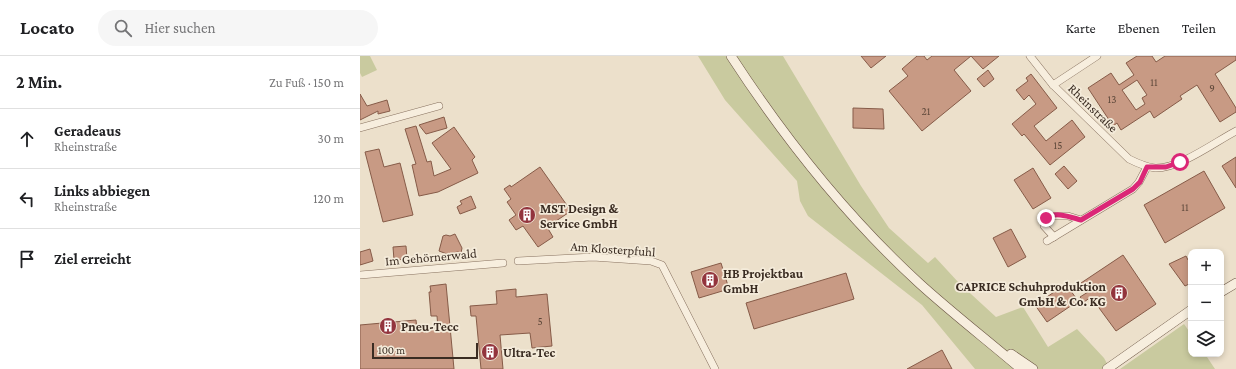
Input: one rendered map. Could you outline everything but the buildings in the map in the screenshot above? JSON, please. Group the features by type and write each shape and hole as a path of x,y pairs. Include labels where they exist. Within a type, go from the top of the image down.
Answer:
{"main road":[{"path":"732,56 778,124 822,181 897,261 1021,369"},
{"path":"1224,290 1236,283"},
{"path":"1107,369 1188,312"},
{"path":"972,327 1033,369"}],"street":[{"name":"Rheinstraße","path":"1030,56 1053,85 1129,159 1147,167 1166,167 1180,162 1236,131"},
{"path":"1053,85 1097,56"},
{"path":"360,128 440,106"},
{"path":"1081,220 1063,216 1048,216 1044,220 1044,226 1050,239 1133,189 1140,182 1147,167"},
{"name":"Am Klosterpfuhl","path":"518,261 592,258 651,261 662,265 715,369"},
{"name":"Im Gehörnerwald","path":"360,275 503,263"}],"green space":[{"path":"360,56 370,56 377,70 362,77 360,73"},
{"path":"698,56 783,56 861,186 889,228 928,263 935,257 959,283 996,317 1023,307 1048,347 1077,329 1104,358 1110,369 975,369 922,305 808,216 800,201 797,181 725,100"},
{"path":"1184,324 1188,330 1188,357 1207,357 1215,369 1120,369"}],"place":[{"name":"MST Design & Service GmbH","path":"527,215"},
{"name":"HB Projektbau GmbH","path":"710,280"},
{"name":"CAPRICE Schuhproduktion GmbH & Co. KG","path":"1119,293"},
{"name":"Pneu-Tecc","path":"388,326"},
{"name":"Ultra-Tec","path":"490,352"}],"route":[{"path":"1046,218 1052,215 1059,215 1081,220 1133,189 1144,176 1147,167 1166,167 1180,162"}]}
